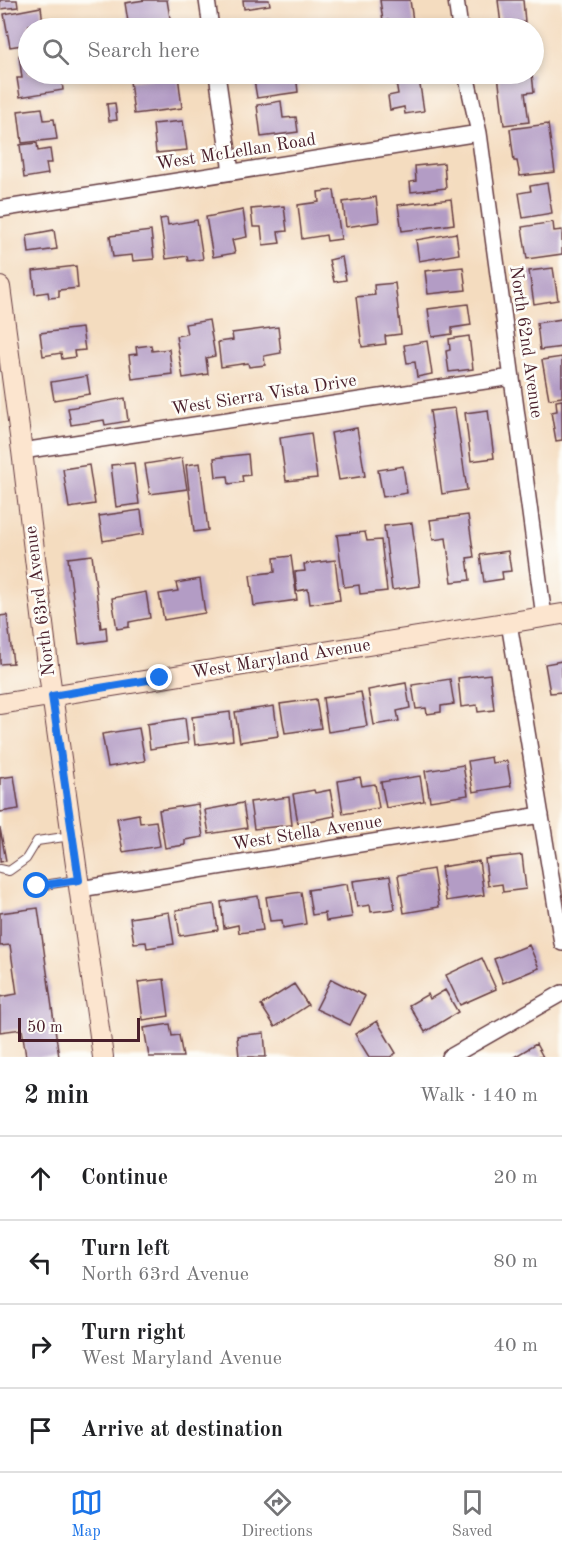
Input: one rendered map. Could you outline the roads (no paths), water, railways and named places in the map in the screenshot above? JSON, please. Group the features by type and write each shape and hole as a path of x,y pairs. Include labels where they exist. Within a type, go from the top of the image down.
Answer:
{"street":[{"path":"207,0 210,18"},
{"path":"456,0 458,18"},
{"path":"218,84 231,172"},
{"name":"North 62nd Avenue","path":"468,84 479,133 512,377 553,616"},
{"name":"West McLellan Road","path":"0,209 479,133"},
{"name":"North 63rd Avenue","path":"0,287 52,696 103,1057"},
{"name":"West Sierra Vista Drive","path":"22,451 512,377"},
{"name":"West Maryland Avenue","path":"0,704 553,616"},
{"path":"509,623 562,943"},
{"name":"West Stella Avenue","path":"80,884 540,815"},
{"path":"450,1057 562,993"}],"lane":[{"path":"0,869 9,870 26,859 37,842 73,835"},
{"path":"37,886 80,884"}]}
